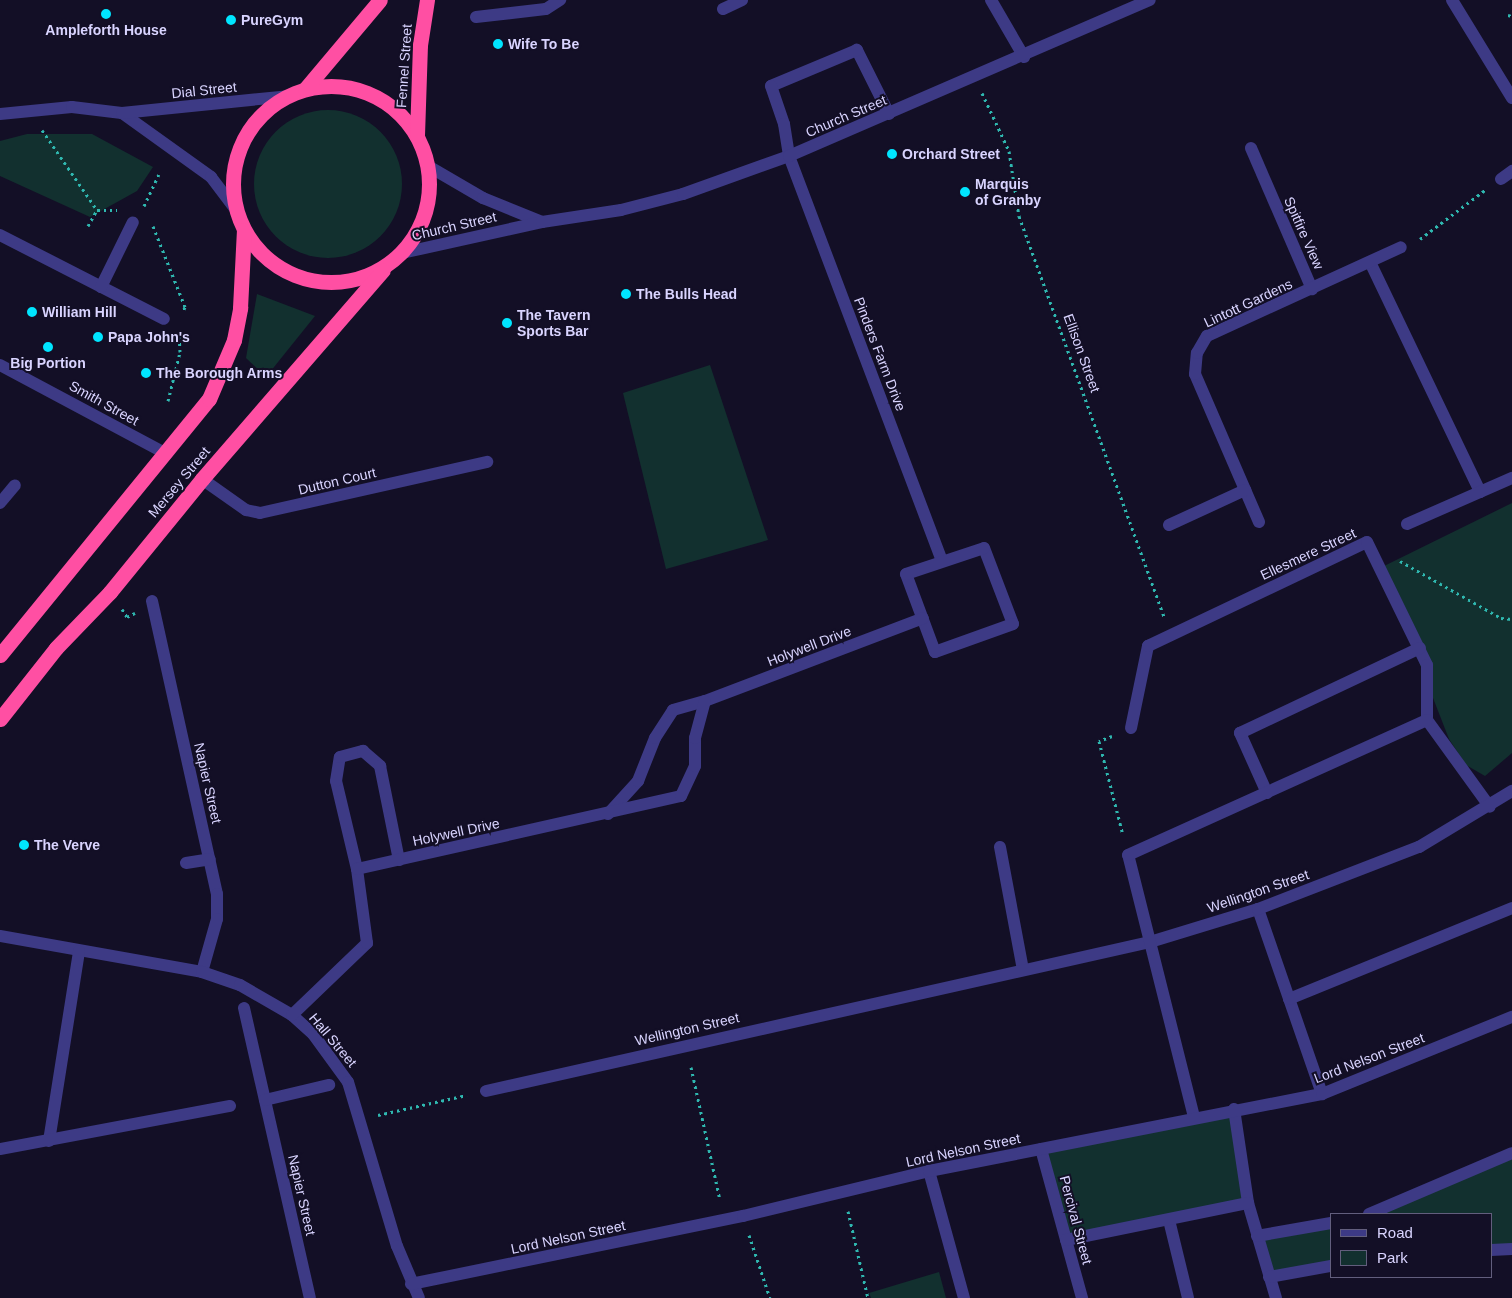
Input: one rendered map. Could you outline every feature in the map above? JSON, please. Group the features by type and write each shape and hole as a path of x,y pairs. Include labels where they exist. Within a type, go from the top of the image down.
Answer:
{"highway":[{"path":"305,89 380,0"},
{"name":"Fennel Street","path":"417,135 420,45 427,0"},
{"path":"337,86 369,93 396,110 417,135 428,166 429,198 422,220 402,253 385,267 355,280 322,282 291,274 264,256 244,230 236,210 233,177 241,144 261,116 288,96 305,89 337,86"},
{"name":"Mersey Street","path":"0,655 167,454 209,399 234,340 240,308 244,230"},
{"name":"Mersey Street","path":"0,719 56,648 110,592 202,478 385,267"}],"street":[{"path":"476,17 546,9 560,0"},
{"path":"723,9 742,0"},
{"path":"991,0 1024,57"},
{"name":"Church Street","path":"402,253 542,222 621,210 674,196 790,156 1024,57 1150,0"},
{"path":"1452,0 1512,98"},
{"name":"Pinders Farm Drive","path":"889,114 857,50 771,86 784,124 790,156 942,561"},
{"name":"Dial Street","path":"0,114 72,107 122,113 288,96"},
{"name":"Dial Street","path":"122,113 211,177 236,210"},
{"name":"Spitfire View","path":"1251,148 1312,289"},
{"name":"Church Street","path":"428,166 483,198 542,222"},
{"path":"1501,179 1512,170"},
{"path":"101,287 133,222"},
{"path":"0,235 164,319"},
{"name":"Lintott Gardens","path":"1259,522 1196,374 1197,353 1207,336 1401,247"},
{"path":"1370,262 1480,492"},
{"name":"Smith Street","path":"0,366 167,454"},
{"name":"Dutton Court","path":"202,478 246,510 260,514 487,462"},
{"path":"1407,524 1512,478"},
{"path":"0,503 15,485"},
{"path":"1170,525 1245,490"},
{"name":"Ellesmere Street","path":"1130,728 1148,646 1171,637 1366,542 1428,665 1427,720"},
{"path":"984,548 1012,624 935,652 923,618 906,574 984,548"},
{"name":"Napier Street","path":"152,601 210,859 218,907 202,972"},
{"name":"Holywell Drive","path":"608,814 638,781 655,738 673,710 705,701 923,618"},
{"path":"1267,793 1240,733 1420,648"},
{"name":"Holywell Drive","path":"357,869 608,814 681,796 695,766 695,738 705,701"},
{"path":"1194,1116 1128,855 1427,720 1490,807"},
{"name":"Holywell Drive","path":"292,1015 367,943 357,869 336,781 340,757 363,751 380,766 399,860"},
{"name":"Wellington Street","path":"486,1090 1150,942 1258,909 1419,847 1490,807 1512,792"},
{"path":"1000,847 1023,970"},
{"path":"186,863 210,859"},
{"path":"1289,999 1512,908"},
{"path":"1258,909 1322,1094"},
{"name":"Hall Street","path":"0,936 202,972 240,985 292,1015 313,1034 348,1082 358,1120 412,1284 419,1298"},
{"path":"49,1141 80,951"},
{"name":"Napier Street","path":"244,1008 310,1298"},
{"name":"Lord Nelson Street","path":"412,1284 743,1216 929,1171 1194,1116 1322,1094 1512,1017"},
{"path":"265,1100 329,1085"},
{"path":"0,1150 230,1106"},
{"path":"1234,1110 1248,1203 1276,1298"},
{"name":"Percival Street","path":"1041,1149 1082,1298"},
{"path":"1372,1213 1512,1154"},
{"path":"929,1171 964,1298"},
{"path":"1066,1240 1248,1203"},
{"path":"1169,1220 1188,1298"},
{"path":"1257,1236 1330,1223"},
{"path":"1492,1250 1512,1249"},
{"path":"1269,1277 1330,1266"}],"path":[{"name":"Ellison Street","path":"975,77 1009,151 1019,216 1171,637"},
{"path":"30,110 97,210"},
{"path":"146,214 142,209 159,174"},
{"path":"1401,247 1421,239 1501,179"},
{"path":"150,218 185,307 178,326 180,352 168,401"},
{"path":"164,319 178,326"},
{"path":"1366,542 1502,618 1512,619"},
{"path":"1128,855 1100,741 1130,728"},
{"path":"686,1044 724,1220"},
{"path":"358,1120 486,1090"},
{"path":"843,1191 868,1298"},
{"path":"743,1216 770,1298"}],"green space":[{"path":"328,110 356,116 380,132 396,156 402,184 396,212 380,236 356,252 328,258 300,252 276,236 260,212 254,184 260,156 276,132 300,116"},
{"path":"27,134 92,134 153,167 137,191 90,217 0,176 0,141"},
{"path":"257,294 315,316 266,377 246,358"},
{"path":"710,365 768,540 666,569 623,393"},
{"path":"1512,503 1512,753 1485,776 1466,765 1449,739 1382,567"},
{"path":"1234,1109 1248,1203 1066,1240 1041,1149"},
{"path":"1512,1153 1512,1249 1492,1250 1492,1213 1372,1213"},
{"path":"1330,1223 1330,1266 1269,1277 1257,1236"},
{"path":"939,1272 946,1298 871,1298 869,1293"}],"place":[{"name":"Ampleforth House","path":"106,14"},
{"name":"PureGym","path":"231,20"},
{"name":"Wife To Be","path":"498,44"},
{"name":"Orchard Street","path":"892,154"},
{"name":"Marquis of Granby","path":"965,192"},
{"name":"The Bulls Head","path":"626,294"},
{"name":"William Hill","path":"32,312"},
{"name":"The Tavern Sports Bar","path":"507,323"},
{"name":"Papa John's","path":"98,337"},
{"name":"Big Portion","path":"48,347"},
{"name":"The Borough Arms","path":"146,373"},
{"name":"The Verve","path":"24,845"}]}
